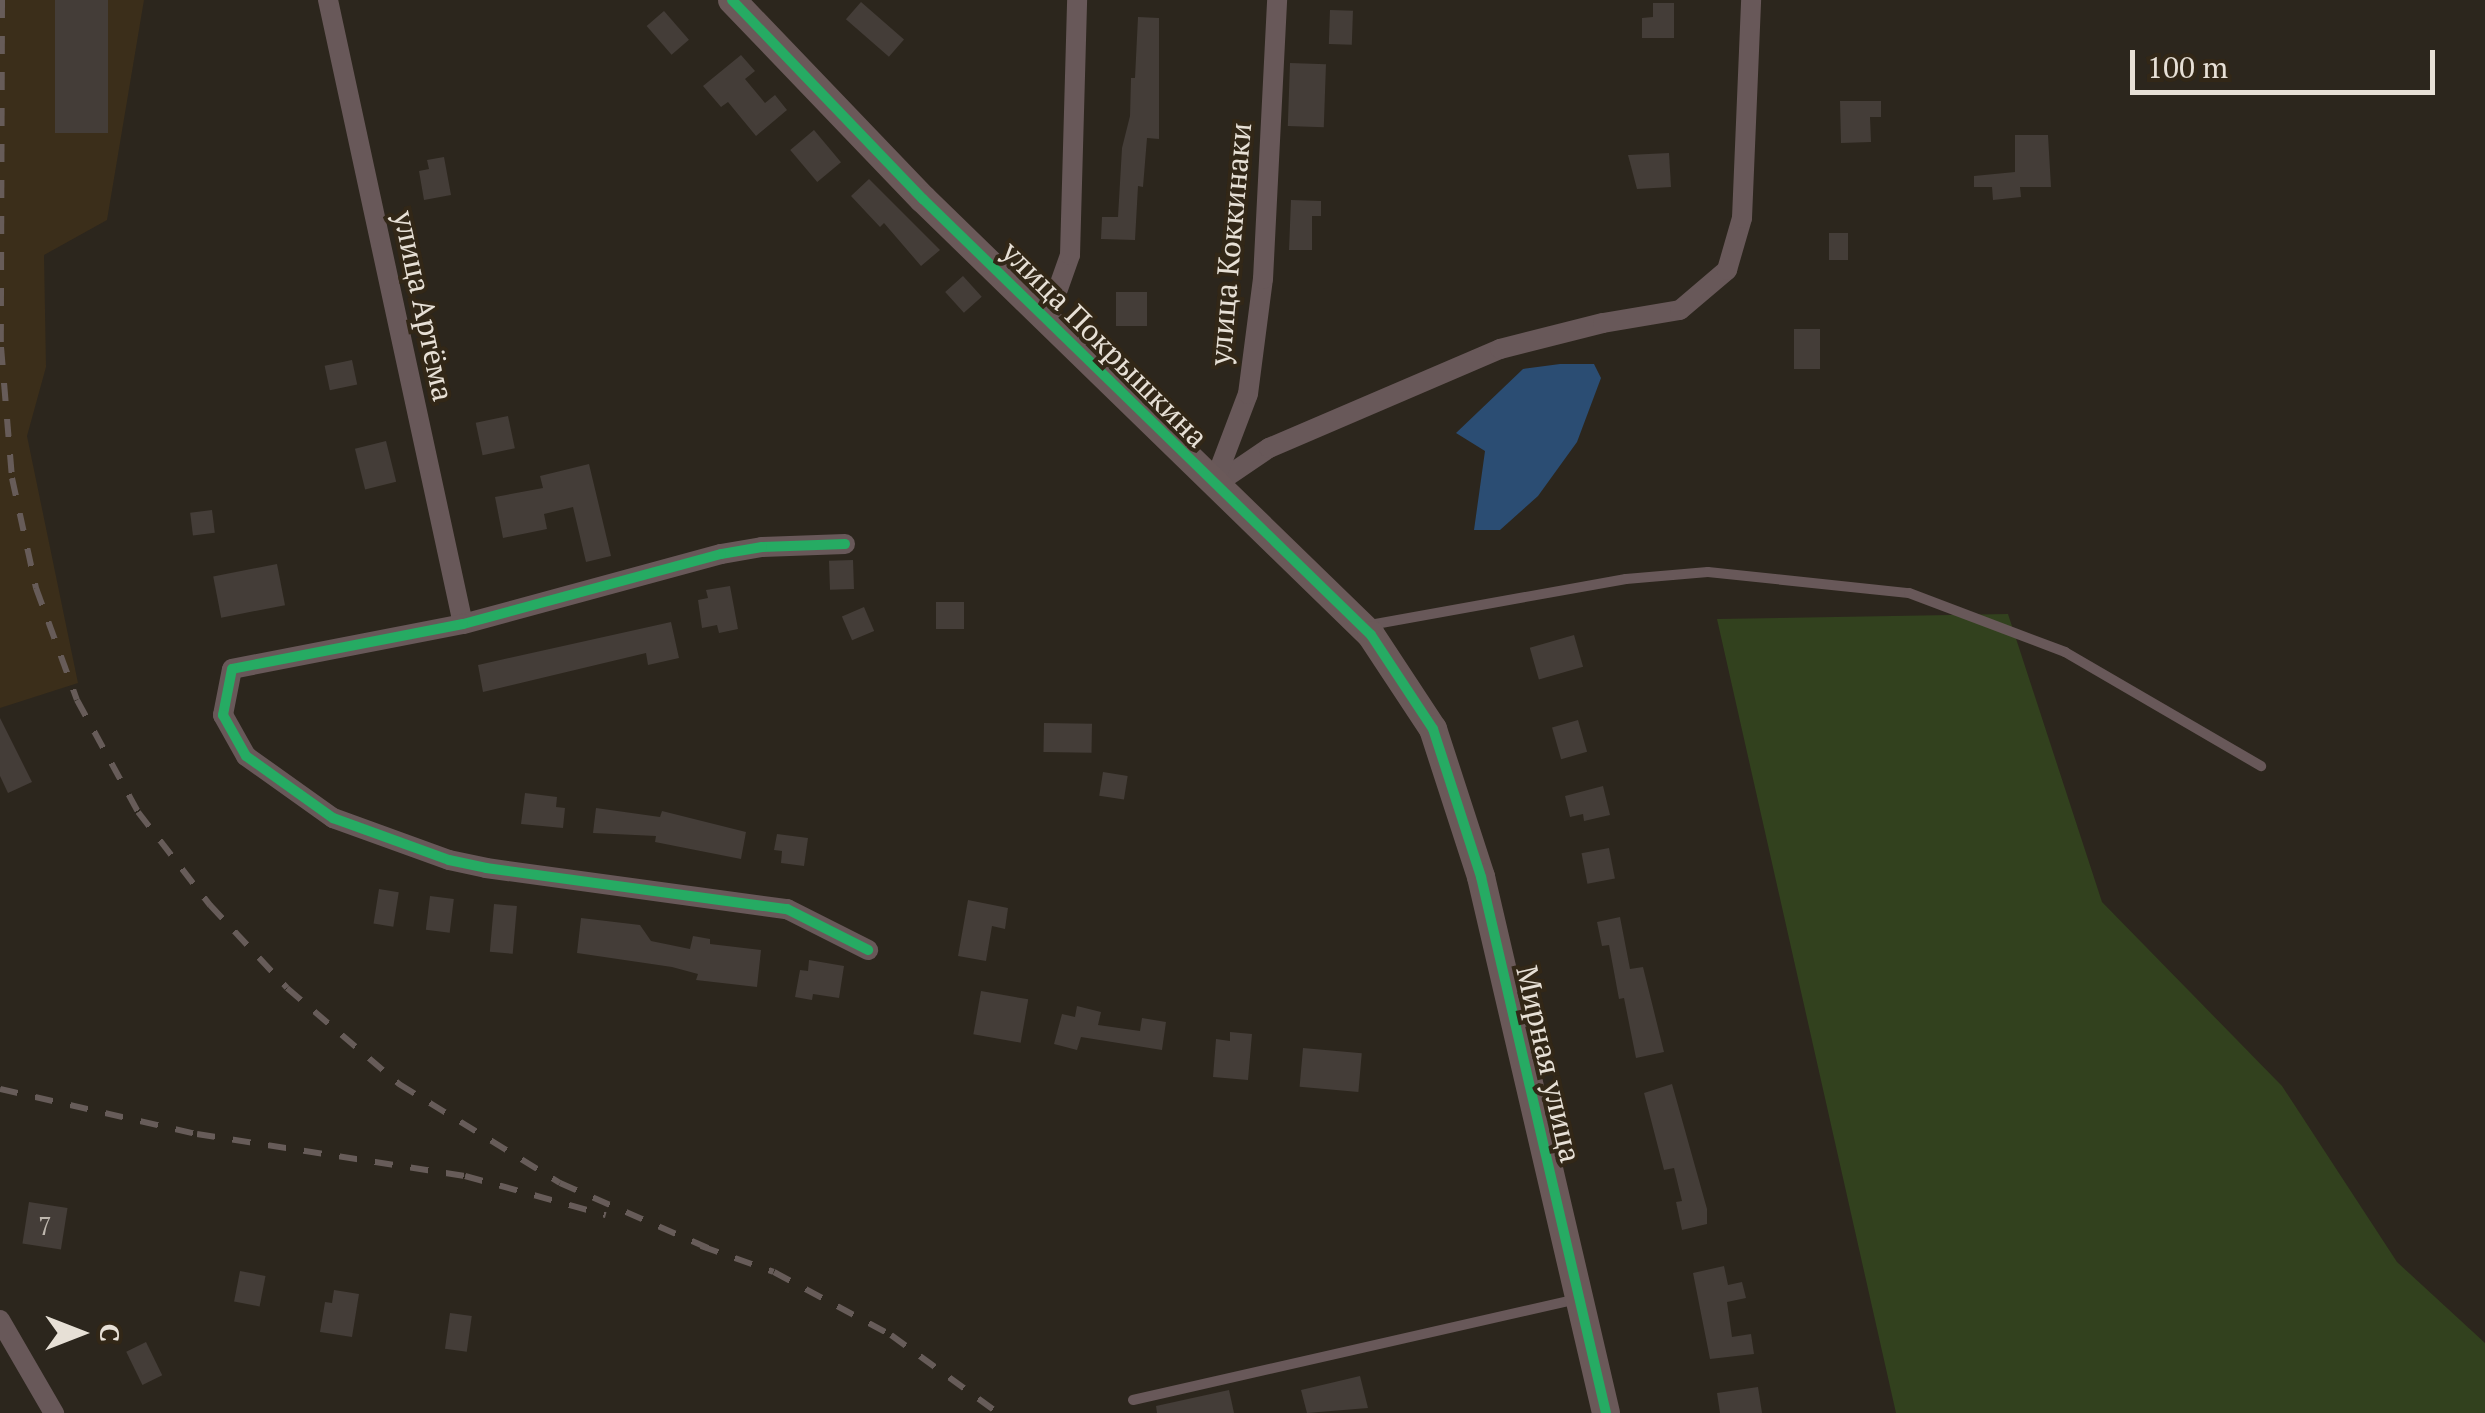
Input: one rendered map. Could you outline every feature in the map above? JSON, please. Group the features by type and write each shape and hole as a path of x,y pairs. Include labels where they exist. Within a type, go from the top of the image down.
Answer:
{"street":[{"name":"улица Артёма","path":"328,0 463,624"},
{"name":"улица Покрышкина","path":"732,0 1214,486 1361,626 1433,730"},
{"path":"1048,320 1070,255 1078,0"},
{"name":"улица Коккинаки","path":"1214,486 1248,394 1260,298 1277,0"},
{"path":"1214,486 1269,448 1500,349 1603,323 1680,310 1727,270 1742,218 1751,0"},
{"path":"845,544 762,547 721,554 463,624 232,669 223,715 246,756 333,818 449,860 486,868 787,909 868,950"},
{"name":"Мирная улица","path":"1433,730 1481,876 1606,1413"},
{"path":"0,1320 54,1413"}],"lane":[{"path":"1361,626 1626,579 1708,572 1910,592 2065,652 2261,766"},
{"path":"1133,1400 1577,1298"}],"shaded area":[{"path":"0,0 144,0 107,220 44,255 46,367 27,436 78,683 0,708"}],"green space":[{"path":"2008,614 2102,902 2282,1086 2397,1262 2485,1343 2485,1413 1896,1413 1717,619"}],"water":[{"path":"1594,364 1601,378 1577,442 1538,496 1500,530 1474,530 1485,451 1456,433 1523,369"}],"building":[{"path":"55,0 108,0 108,133 55,133"},
{"path":"861,2 904,39 889,57 846,19"},
{"path":"1653,3 1674,3 1674,38 1642,38 1642,18 1653,17"},
{"path":"1330,10 1353,11 1352,45 1329,44"},
{"path":"664,11 689,40 672,55 647,26"},
{"path":"1138,17 1159,18 1159,139 1147,138 1143,187 1138,186 1135,240 1101,239 1102,217 1118,217 1122,148 1130,116 1131,78 1135,78"},
{"path":"741,55 755,71 745,79 765,103 775,95 787,110 756,136 728,102 721,107 703,86"},
{"path":"1290,63 1326,64 1324,127 1288,126"},
{"path":"1840,101 1881,101 1881,117 1870,117 1871,142 1841,143"},
{"path":"814,130 841,162 817,182 790,150"},
{"path":"2015,135 2048,135 2051,187 2020,187 2021,197 1993,200 1992,187 1974,187 1974,176 2015,172"},
{"path":"1669,153 1671,187 1637,189 1628,155"},
{"path":"444,157 451,195 424,200 419,171 429,169 427,160"},
{"path":"869,179 940,250 921,266 884,223 880,227 851,196"},
{"path":"1291,200 1321,201 1321,216 1312,216 1312,250 1289,250"},
{"path":"1829,233 1848,233 1848,260 1829,260"},
{"path":"963,276 982,297 964,313 945,292"},
{"path":"1116,292 1147,292 1147,326 1116,326"},
{"path":"1794,329 1820,329 1820,369 1794,369"},
{"path":"352,360 357,384 330,390 325,366"},
{"path":"508,416 515,448 483,455 476,423"},
{"path":"386,441 396,482 365,489 355,449"},
{"path":"589,464 611,556 586,562 573,507 544,514 547,529 503,538 495,497 543,488 540,476"},
{"path":"212,510 215,533 193,536 190,513"},
{"path":"853,560 854,589 830,590 829,561"},
{"path":"277,564 285,605 221,618 213,576"},
{"path":"730,586 738,629 719,633 717,625 702,628 698,600 708,598 706,590"},
{"path":"936,602 964,602 964,629 936,629"},
{"path":"864,607 874,631 852,640 842,616"},
{"path":"671,622 679,658 648,665 646,653 483,692 478,665"},
{"path":"1574,635 1583,667 1539,679 1530,648"},
{"path":"0,718 32,782 8,793 0,776"},
{"path":"1578,720 1587,752 1561,759 1552,727"},
{"path":"1044,723 1092,724 1091,753 1043,752"},
{"path":"1103,772 1128,776 1124,800 1099,796"},
{"path":"1603,786 1610,815 1584,821 1583,814 1570,817 1565,796"},
{"path":"525,793 557,797 556,807 565,808 563,828 521,824"},
{"path":"596,808 660,817 662,811 746,832 741,859 655,842 656,836 593,833"},
{"path":"777,834 808,838 804,866 781,863 782,851 774,850"},
{"path":"1609,848 1615,878 1587,884 1582,853"},
{"path":"379,889 399,892 393,927 374,924"},
{"path":"430,896 454,899 450,933 426,930"},
{"path":"968,900 1008,908 1005,929 992,926 986,961 958,956"},
{"path":"494,904 517,906 513,954 490,952"},
{"path":"1620,917 1630,969 1643,967 1664,1052 1636,1058 1609,945 1602,946 1597,922"},
{"path":"581,918 640,925 651,941 690,949 693,936 710,939 710,944 761,950 757,987 696,980 698,974 672,967 577,953"},
{"path":"809,960 844,966 839,998 813,994 812,1000 795,997 800,970 808,971"},
{"path":"981,991 1028,999 1021,1043 973,1034"},
{"path":"1077,1006 1101,1012 1098,1025 1140,1031 1142,1018 1166,1022 1162,1050 1081,1037 1077,1050 1054,1044 1062,1014 1075,1017"},
{"path":"1230,1032 1252,1034 1248,1080 1213,1077 1216,1039 1230,1041"},
{"path":"1303,1048 1362,1053 1358,1092 1300,1087"},
{"path":"1672,1084 1707,1209 1707,1224 1682,1230 1676,1202 1682,1201 1674,1168 1664,1170 1644,1093"},
{"path":"29,1202 68,1208 61,1250 22,1243"},
{"path":"1724,1266 1728,1285 1742,1282 1746,1298 1727,1302 1732,1337 1751,1334 1754,1354 1710,1359 1693,1273"},
{"path":"240,1271 266,1276 260,1306 234,1301"},
{"path":"334,1290 359,1294 352,1337 320,1332 325,1302 332,1303"},
{"path":"450,1313 472,1316 467,1352 445,1349"},
{"path":"146,1342 162,1375 142,1385 126,1352"},
{"path":"1360,1376 1368,1408 1307,1413 1301,1390"},
{"path":"1758,1387 1762,1413 1720,1413 1717,1393"},
{"path":"1229,1390 1234,1413 1157,1413 1156,1406"}],"railway":[{"path":"2,0 1,347 12,478 36,588 77,700 138,812 210,905 287,988 399,1084 560,1183 715,1251"},
{"path":"0,1089 197,1134 465,1176 606,1215"},
{"path":"701,1246 774,1272 891,1335 998,1413"}],"cycle path":[{"path":"732,0 923,199 1371,635 1433,729 1481,877 1606,1413"},
{"path":"845,544 762,547 721,554 463,624 232,669 223,715 246,756 333,818 449,860 486,868 787,909 868,950"}]}
